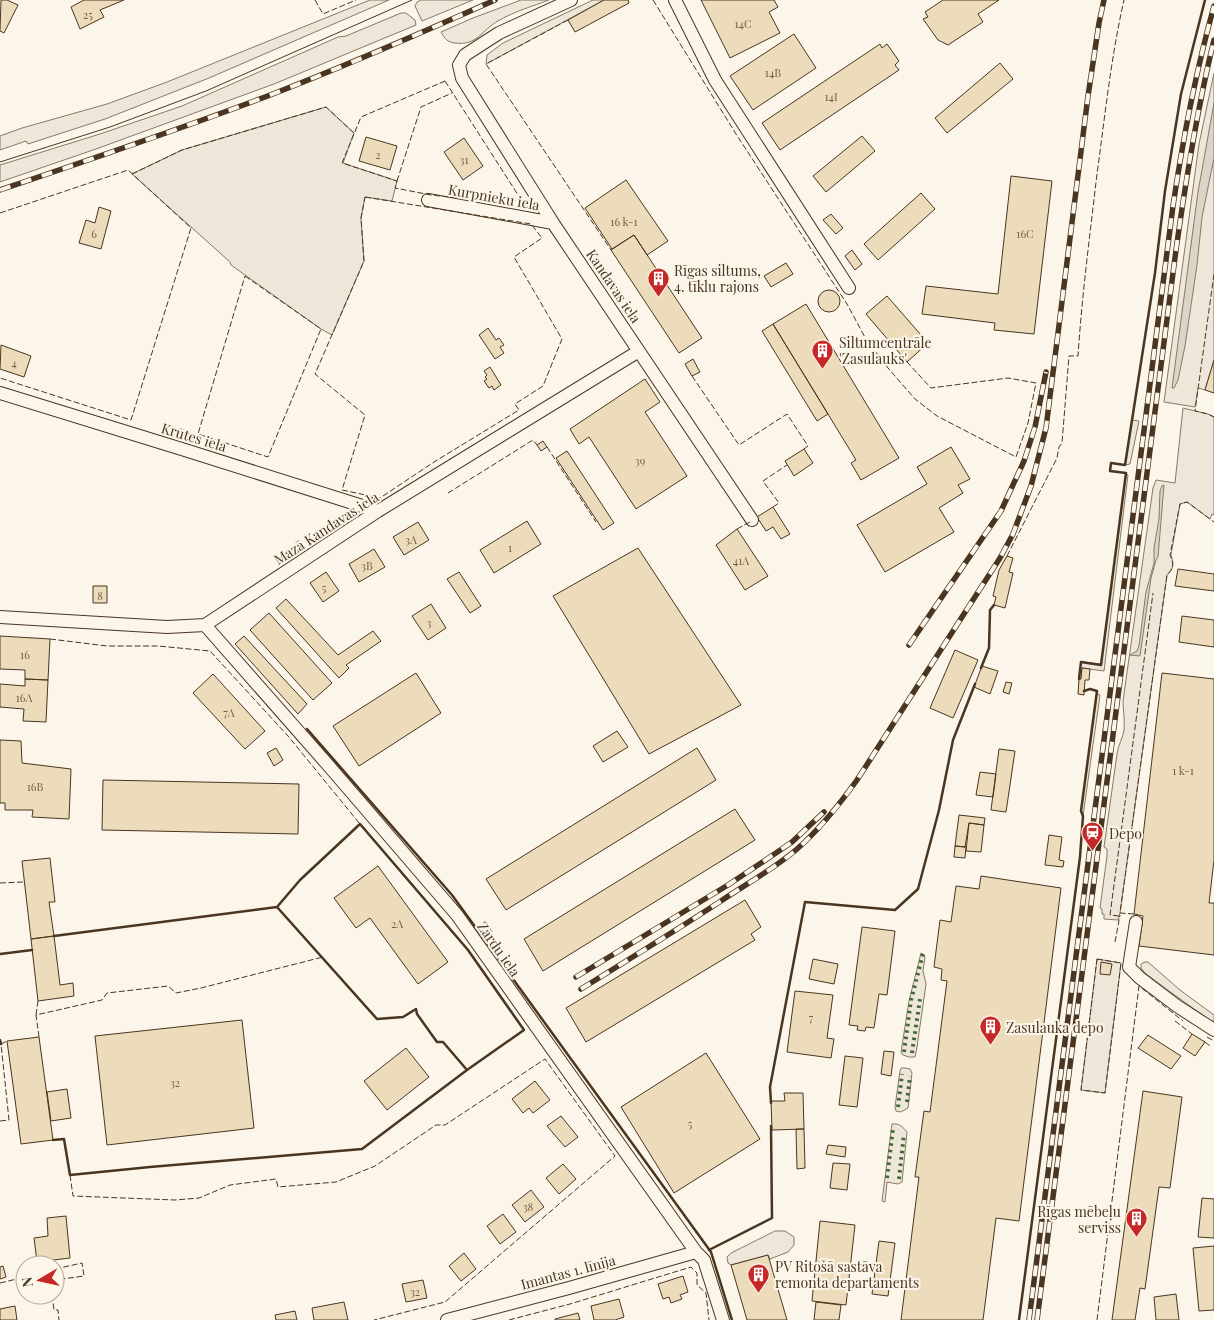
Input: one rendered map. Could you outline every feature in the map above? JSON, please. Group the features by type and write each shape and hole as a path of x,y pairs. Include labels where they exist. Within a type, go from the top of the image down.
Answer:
{"street":[{"name":"Kandavas iela","path":"570,0 500,33 466,55 459,65 462,78 554,223 752,520"},
{"path":"675,0 715,80 849,288"},
{"name":"Kurpnieku iela","path":"428,200 554,223"},
{"name":"Mazā Kandavas iela","path":"205,625 378,512 639,351"},
{"name":"Krūtes iela","path":"0,392 378,512"},
{"path":"0,617 167,627 205,625"},
{"name":"Zārdu iela","path":"205,625 322,757 457,915 696,1252 704,1260 723,1320"},
{"path":"1136,922 1129,967 1162,995 1214,1030"},
{"name":"Imantas 1. līnija","path":"447,1320 696,1252"}],"shaded area":[{"path":"370,0 389,0 209,78 105,119 28,144 26,141 0,150 0,136 107,104 167,82"},
{"path":"421,0 473,0 422,21 415,6"},
{"path":"521,0 549,0 504,18 469,42 450,42 441,32 473,18"},
{"path":"593,0 604,0 486,64 487,55 503,43"},
{"path":"401,13 406,13 415,20 416,25 274,84 0,182 0,165 182,106 338,37 346,36"},
{"path":"1214,73 1214,360 1205,390 1198,388 1195,407 1164,402 1199,144"},
{"path":"1214,103 1214,158 1202,217 1185,346 1178,380 1174,388 1172,388 1198,192"},
{"path":"326,107 354,133 343,163 397,181 392,201 365,197 361,218 364,261 332,335 231,265 230,262 132,174 182,150"},
{"path":"1183,408 1214,417 1214,515 1212,514 1210,519 1187,502 1180,504 1171,555 1173,566 1167,575 1120,913 1118,920 1104,919 1104,914 1102,914 1102,909 1100,908 1107,856 1107,849 1104,847 1118,751 1124,730 1123,701 1153,488 1156,480 1175,483"},
{"path":"1132,420 1139,421 1130,464 1125,465"},
{"path":"1126,473 1128,475 1104,671 1082,668 1081,679 1079,679 1081,662 1101,664"},
{"path":"1164,485 1158,557 1151,578 1140,656 1130,655 1137,651 1139,646 1146,592 1154,563 1160,491"},
{"path":"1097,694 1100,695 1083,816 1081,811"},
{"path":"921,953 925,957 923,971 926,984 915,1057 909,1057 901,1052 909,1001"},
{"path":"1097,959 1121,963 1105,1093 1081,1090"},
{"path":"1148,962 1180,990 1214,1015 1214,1021 1211,1021 1145,973 1141,968 1141,964"},
{"path":"901,1068 910,1069 912,1073 908,1108 901,1112 896,1111 895,1107"},
{"path":"892,1124 901,1126 907,1132 902,1182 898,1184 887,1182 885,1202 882,1201"},
{"path":"775,1231 785,1231 794,1237 794,1245 788,1252 770,1259 768,1255 731,1265 728,1263 727,1257 731,1253"}],"building":[{"path":"1,0 7,0 18,5 4,33 0,31"},
{"path":"84,0 124,0 100,10 104,17 80,29 71,7"},
{"path":"604,0 628,0 629,3 575,32 568,20"},
{"path":"701,0 774,0 778,7 769,12 780,33 730,58"},
{"path":"943,0 999,0 978,14 983,22 948,45 938,40 923,19 928,17 925,12"},
{"path":"794,34 816,68 753,110 730,76"},
{"path":"880,44 882,48 887,44 899,61 895,65 899,70 780,150 762,123"},
{"path":"1000,63 1013,79 947,133 935,118"},
{"path":"862,136 875,151 826,192 813,176"},
{"path":"366,137 397,146 390,170 359,161"},
{"path":"464,138 483,166 463,180 444,152"},
{"path":"1011,176 1052,181 1034,334 994,330 995,323 922,314 926,286 998,294"},
{"path":"626,180 668,241 647,255 634,235 612,249 585,208"},
{"path":"921,193 935,209 878,260 864,244"},
{"path":"99,207 111,211 101,249 79,243 86,220 95,223"},
{"path":"831,214 843,228 836,234 823,220"},
{"name":"Rīgas siltums, 4. tīklu rajons","path":"634,235 702,338 679,353 611,250"},
{"path":"852,250 862,264 855,270 845,256"},
{"path":"786,263 793,274 771,287 764,276"},
{"path":"829,290 837,293 840,301 837,309 829,312 821,309 818,301 821,293"},
{"path":"887,296 928,343 907,362 866,314"},
{"name":"Siltumcentrāle 'Zasulauks'","path":"806,304 899,458 861,480 851,463 856,460 773,324"},
{"path":"773,324 828,414 817,421 762,331"},
{"path":"488,328 496,340 499,338 504,345 500,347 504,353 495,359 479,335"},
{"path":"1,345 31,356 24,377 0,369"},
{"path":"693,359 700,372 692,376 685,364"},
{"path":"1214,360 1214,393 1205,390"},
{"path":"490,367 501,385 494,390 492,386 489,388 484,381 487,379 485,377 487,375 484,371"},
{"path":"645,379 660,402 645,412 687,476 636,509 589,437 579,444 570,429"},
{"path":"543,441 547,447 541,451 537,445"},
{"path":"951,447 970,479 958,485 963,493 939,508 954,532 885,572 857,525 927,484 917,467"},
{"path":"804,449 813,463 794,476 785,461"},
{"path":"567,451 614,523 603,530 556,458"},
{"path":"773,507 790,534 781,539 773,527 766,531 757,517"},
{"path":"527,521 541,544 494,573 480,550"},
{"path":"418,522 429,540 404,555 393,537"},
{"path":"737,529 768,576 745,590 716,545"},
{"path":"638,548 741,705 649,754 553,596"},
{"path":"374,549 385,567 359,582 349,564"},
{"path":"1007,556 1013,558 1009,572 1013,573 1005,608 994,605 996,597 993,596 999,570"},
{"path":"1178,569 1214,574 1214,591 1175,586"},
{"path":"326,572 339,591 323,602 310,583"},
{"path":"459,572 481,606 470,613 447,579"},
{"path":"93,586 107,586 107,603 93,603"},
{"path":"286,599 338,655 373,631 381,641 346,665 349,668 339,678 276,608"},
{"path":"431,604 446,628 428,640 412,616"},
{"path":"269,613 332,683 313,700 250,630"},
{"path":"1182,616 1214,620 1214,647 1179,642"},
{"path":"0,636 50,639 48,680 25,679 25,670 0,669"},
{"path":"244,636 307,704 298,714 235,644"},
{"path":"955,650 978,660 953,718 930,708"},
{"path":"982,666 998,671 990,694 974,687"},
{"path":"1082,668 1090,669 1089,680 1085,680 1084,695 1078,694"},
{"path":"416,673 441,713 359,766 333,726"},
{"path":"1162,673 1214,679 1214,860 1209,903 1214,903 1214,955 1139,946 1143,916 1134,914"},
{"path":"213,674 265,731 245,749 193,693"},
{"path":"25,679 48,680 46,722 23,721 24,709 0,707 0,684 25,686"},
{"path":"1006,682 1012,683 1009,694 1003,692"},
{"path":"617,731 628,747 603,762 593,746"},
{"path":"0,740 21,741 22,763 71,769 69,819 32,817 33,810 5,810 5,803 0,803"},
{"path":"276,748 283,760 274,766 267,753"},
{"path":"697,748 716,780 506,910 486,879"},
{"path":"999,749 1015,751 1006,812 991,810"},
{"path":"980,772 996,774 993,797 976,795"},
{"path":"103,780 299,784 298,834 102,830"},
{"path":"735,809 755,840 543,971 524,939"},
{"path":"959,815 985,818 984,825 969,823 965,847 955,846"},
{"path":"969,823 984,825 981,852 966,851"},
{"path":"1049,835 1062,837 1059,860 1064,861 1063,867 1045,865"},
{"path":"955,846 966,847 965,858 954,857"},
{"path":"50,858 55,902 49,902 54,936 31,939 22,861"},
{"path":"378,866 448,962 418,984 370,918 356,928 334,898"},
{"name":"Zasulauka depo","path":"981,876 1061,888 1019,1221 996,1218 983,1320 901,1320 919,1177 915,1177 924,1111 930,1112 947,981 941,980 942,969 934,967 940,920 951,922 956,886 979,889"},
{"path":"745,900 761,927 751,934 755,940 586,1042 566,1008"},
{"path":"862,927 895,931 887,995 879,994 874,1028 866,1027 865,1031 857,1030 858,1026 849,1025"},
{"path":"54,936 60,985 73,983 74,996 38,1001 31,939"},
{"path":"813,959 838,964 834,984 809,979"},
{"path":"1101,962 1112,964 1110,975 1100,974"},
{"path":"795,991 833,995 827,1038 834,1039 831,1058 787,1052"},
{"path":"242,1020 254,1128 107,1145 95,1036"},
{"path":"1192,1034 1205,1042 1195,1056 1183,1048"},
{"path":"1148,1035 1181,1056 1171,1069 1138,1048"},
{"path":"39,1037 53,1140 21,1144 7,1041"},
{"path":"406,1048 429,1077 387,1110 364,1081"},
{"path":"884,1051 894,1052 891,1076 881,1074"},
{"path":"706,1053 760,1139 674,1193 621,1107"},
{"path":"845,1056 863,1058 857,1107 839,1105"},
{"path":"535,1081 550,1100 533,1113 529,1108 523,1113 512,1099"},
{"path":"67,1089 71,1118 51,1121 47,1092"},
{"name":"Rīgas mēbeļu serviss","path":"1143,1091 1182,1097 1170,1188 1159,1187 1145,1289 1140,1288 1135,1320 1112,1320"},
{"path":"784,1093 803,1093 804,1129 772,1130 771,1101 785,1101"},
{"path":"561,1116 578,1137 565,1147 547,1126"},
{"path":"796,1129 804,1129 805,1168 797,1169"},
{"path":"828,1145 846,1147 845,1157 826,1154"},
{"path":"833,1163 850,1164 847,1190 830,1188"},
{"path":"563,1164 576,1179 559,1194 546,1178"},
{"path":"531,1190 544,1207 525,1222 512,1205"},
{"path":"1202,1198 1214,1199 1214,1238 1198,1237"},
{"path":"503,1214 516,1232 500,1244 487,1226"},
{"path":"66,1216 70,1258 65,1259 65,1255 36,1255 34,1238 48,1236 47,1218"},
{"path":"820,1221 855,1225 846,1305 812,1301"},
{"path":"879,1241 895,1243 888,1296 872,1294"},
{"path":"1214,1246 1214,1310 1199,1311 1193,1248"},
{"path":"464,1253 476,1269 461,1281 449,1266"},
{"name":"PV Ritošā sastāva remonta departaments","path":"768,1255 787,1320 747,1320 731,1265"},
{"path":"3,1266 6,1277 0,1279 0,1267"},
{"path":"683,1276 688,1292 680,1295 682,1299 671,1303 669,1297 663,1299 658,1284"},
{"path":"423,1280 427,1298 406,1302 402,1284"},
{"path":"1176,1294 1179,1320 1156,1320 1154,1297"},
{"path":"619,1299 624,1317 615,1320 594,1320 591,1306"},
{"path":"344,1302 348,1320 314,1320 312,1308"},
{"path":"816,1302 841,1305 839,1320 814,1320"},
{"path":"15,1306 17,1320 0,1320 0,1309"},
{"path":"295,1311 297,1320 276,1320 275,1315"},
{"path":"578,1313 580,1320 555,1320 555,1319"}],"tram line":[{"path":"0,162 110,127 206,91 412,0"}],"railway":[{"path":"0,190 133,145 265,97 381,50 495,0"},
{"path":"581,989 769,870 797,849 814,833 857,780 1000,558 1013,534 1031,486 1046,428 1088,96 1104,0"},
{"path":"1029,1320 1173,206 1190,105 1214,6"},
{"path":"1037,1320 1176,250 1192,144 1214,40"},
{"path":"909,645 1001,511 1024,461 1035,427 1046,372"},
{"path":"576,977 728,885 792,842 824,812"}],"hedge":[{"path":"904,1052 911,1000 923,954"},
{"path":"912,1053 920,999"},
{"path":"898,1107 902,1074"},
{"path":"907,1102 910,1076"},
{"path":"887,1178 893,1128"},
{"path":"899,1179 904,1134"}],"fence":[{"path":"315,0 323,14 356,0"},
{"path":"653,0 736,134 847,304 867,341 888,368 915,399 937,416 1016,457 1028,423 1036,383 1008,378 931,388 907,362"},
{"path":"1007,556 1057,458 1059,447 1062,443 1069,356 1078,356 1097,174 1112,65 1124,0"},
{"path":"568,20 486,64 611,250"},
{"path":"445,81 520,198 510,204 431,195 395,188 397,181 342,163 361,117 445,81"},
{"path":"397,181 421,107 452,93"},
{"path":"132,174 182,150 326,107 354,133"},
{"path":"0,213 128,170 191,228 131,420 0,378"},
{"path":"365,197 531,224 542,238 514,257 562,339 543,386 515,404 519,410 434,462 380,498 342,490 365,415 315,374 364,261 361,218 365,197"},
{"path":"1214,274 1195,411 1214,417"},
{"path":"245,276 321,329 268,457 198,434 245,276"},
{"path":"692,376 739,445 787,414 808,446 804,449"},
{"path":"448,493 533,440 537,445"},
{"path":"547,447 596,522"},
{"path":"773,507 779,503 763,481 787,465"},
{"path":"1134,914 1120,913 1167,575 1173,566 1170,555 1180,504 1187,502 1214,522"},
{"path":"737,529 750,522"},
{"path":"1119,916 1110,915 1153,593"},
{"path":"50,639 107,646 158,646 210,651 288,736 360,824"},
{"path":"0,883 23,882"},
{"path":"1115,942 1120,915"},
{"path":"39,1037 36,1015 102,1000 107,993 168,986 176,993 323,957"},
{"path":"1097,959 1121,963 1105,1093 1081,1090 1097,959"},
{"path":"1097,1320 1139,986 1183,1021"},
{"path":"36,1015 38,1001"},
{"path":"1175,1021 1192,1034"},
{"path":"1207,1037 1214,1041"},
{"path":"0,1121 9,1120 1,1044 7,1041"},
{"path":"1205,1042 1210,1046"},
{"path":"70,1175 73,1196 175,1200 199,1198 230,1185 276,1179 278,1187 336,1182 375,1166 436,1125 445,1125 545,1059 615,1156 445,1302 374,1320"},
{"path":"65,1267 82,1263 84,1276 65,1279"},
{"path":"509,1320 570,1304 691,1267 697,1273 697,1285 706,1293 709,1320"},
{"path":"0,1283 15,1279"},
{"path":"53,1305 54,1310 58,1310 59,1320"}],"wall":[{"path":"1079,679 1081,662 1101,665 1126,473 1110,471 1111,463 1125,465 1181,94 1205,0"},
{"path":"981,668 989,648 990,610 994,605"},
{"path":"771,1103 770,1087 805,902 895,910 918,889 939,810 953,740 975,684"},
{"path":"1019,1320 1080,857 1083,816 1081,811 1097,691 1090,689 1084,691"},
{"path":"307,729 452,895 711,1252 732,1320"},
{"path":"54,936 277,907 300,880 360,824 468,950 524,1030 467,1070 443,1042 437,1042 417,1014 416,1009 403,1017 377,1019 277,907"},
{"path":"0,954 32,950"},
{"path":"0,1040 1,1044"},
{"path":"53,1140 64,1139 70,1175 362,1149 467,1070"},
{"path":"709,1250 772,1218 771,1126"}],"place":[{"name":"Rīgas siltums, 4. tīklu rajons","path":"658,297"},
{"name":"Siltumcentrāle 'Zasulauks'","path":"823,369"},
{"name":"Depo","path":"1093,852"},
{"name":"Zasulauka depo","path":"990,1046"},
{"name":"Rīgas mēbeļu serviss","path":"1137,1238"},
{"name":"PV Ritošā sastāva remonta departaments","path":"759,1293"}]}
